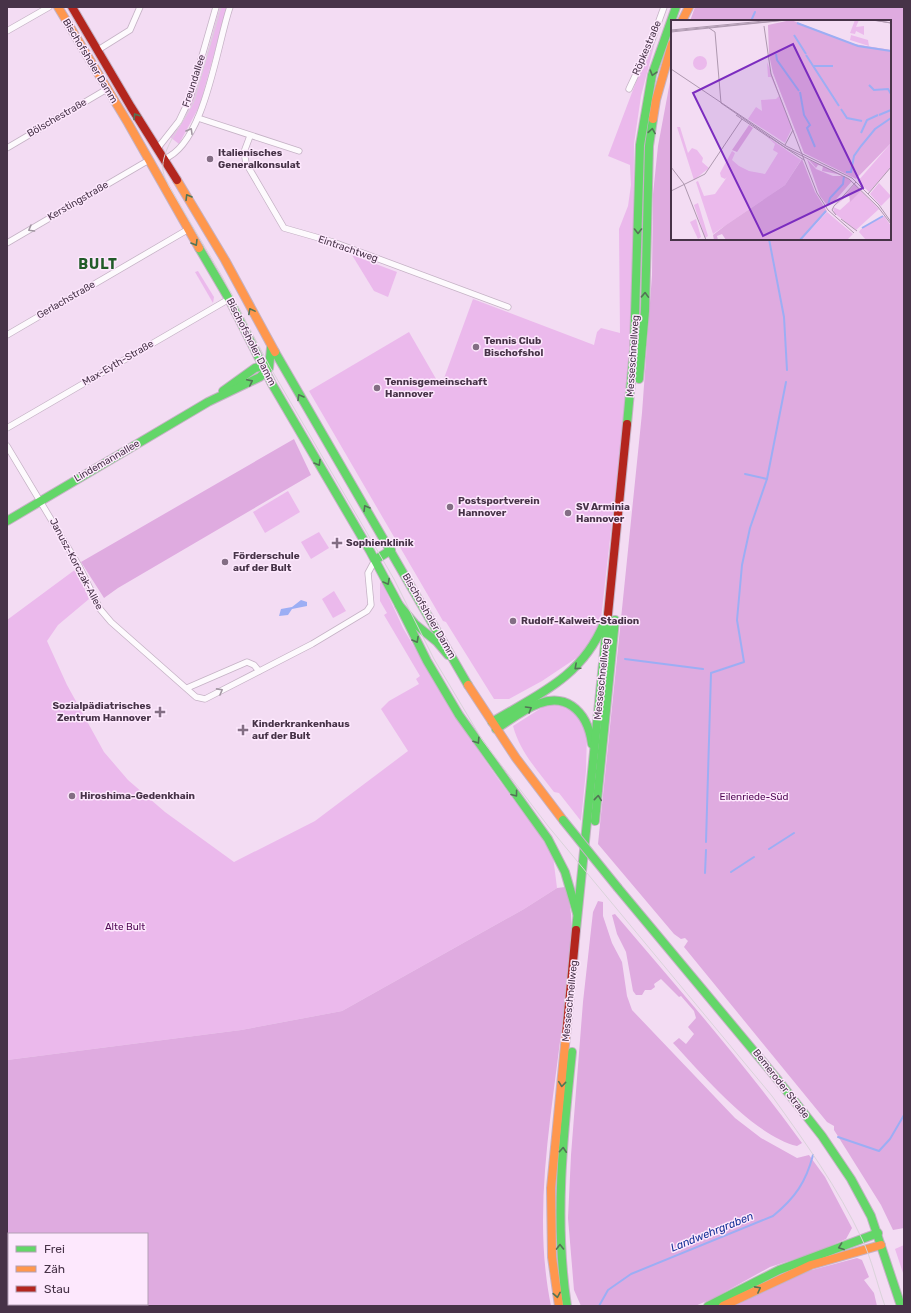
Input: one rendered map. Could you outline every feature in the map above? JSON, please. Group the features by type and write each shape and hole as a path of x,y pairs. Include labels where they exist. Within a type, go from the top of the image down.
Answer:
{"main road":[{"name":"Bischofsholer Damm","path":"58,7 149,160 187,230 229,299 266,373 375,560 399,605 415,624 441,646 457,666"},
{"name":"Bischofsholer Damm","path":"72,7 225,260 284,371 391,550 457,666 494,726 525,772 563,820"},
{"name":"Messeschnellweg","path":"559,1306 552,1257 551,1188 611,596 634,350 640,146 652,74 675,7"},
{"path":"681,20 686,7"},
{"path":"682,20 689,7"},
{"name":"Messeschnellweg","path":"567,1306 560,1257 559,1216 564,1137 642,348 645,310 649,146 656,100 671,48"},
{"path":"149,160 157,149"},
{"path":"149,160 164,159"},
{"path":"266,373 271,365 271,345"},
{"path":"262,365 271,365 284,371"},
{"name":"Lindemannallee","path":"208,402 248,372 262,365"},
{"name":"Lindemannallee","path":"7,521 40,500 208,402 266,373"},
{"path":"375,560 391,550"},
{"path":"494,726 559,681 584,661 600,636 611,596"},
{"path":"399,605 428,662 463,720 536,822 556,853 565,873 578,919"},
{"path":"494,726 538,704 551,701 570,704 582,714 590,731 593,770"},
{"name":"Bemeroder Straße","path":"563,820 754,1050 822,1136 866,1204 878,1233 901,1306"},
{"path":"708,1306 779,1270 878,1233"},
{"path":"723,1306 811,1265 881,1245"},
{"path":"563,1286 573,1306"}],"street":[{"path":"7,31 49,7"},
{"path":"98,50 130,30 140,7"},
{"name":"Freundallee","path":"157,149 179,121 190,98 216,7"},
{"name":"Freundallee","path":"164,159 180,148 198,118 209,88 230,7"},
{"name":"Röpkestraße","path":"629,89 652,40 664,7"},
{"name":"Bölschestraße","path":"7,148 107,89"},
{"name":"Freundallee","path":"198,118 299,151"},
{"name":"Eintrachtweg","path":"250,136 244,152 246,163 284,228 333,242 508,307"},
{"name":"Kerstingstraße","path":"7,243 149,160"},
{"name":"Gerlachstraße","path":"7,335 187,230"},
{"name":"Max-Eyth-Straße","path":"7,428 229,299"},
{"name":"Janusz-Korczak-Allee","path":"7,446 79,566 100,609 106,617 196,697 205,699 312,644 367,611 371,605 368,573 375,560"},
{"path":"187,688 247,662 254,665 259,670"}],"green space":[{"path":"220,7 227,7 200,105 179,144 170,137 180,122 195,91"},
{"name":"Eilenriede-Süd","path":"695,7 904,7 904,1228 893,1230 881,1205 834,1130 834,1126 827,1122 684,947 688,941 685,938 681,939 674,934 598,844 642,413 652,275 653,194 658,146 671,76 671,240 891,240 891,20 690,20"},
{"path":"655,42 641,96 634,144 633,311 620,450 601,619 584,653 542,681 509,699 494,699 446,622 443,621 309,391 409,332 439,384 443,381 473,299 594,345 597,332 601,328 620,333 619,229 628,206 631,185 630,165 608,156 639,74 643,69"},
{"path":"352,255 397,272 388,297 374,291"},
{"path":"198,271 214,297 213,303 195,272"},
{"path":"294,439 311,475 118,588 104,598 81,562"},
{"path":"288,491 300,512 265,533 253,512"},
{"path":"319,532 329,548 311,559 301,542"},
{"name":"Alte Bult","path":"76,569 89,599 58,625 47,641 67,685 104,752 128,780 165,812 234,862 315,821 408,751 381,709 389,701 419,684 416,679 420,676 384,615 387,613 380,601 380,583 382,582 403,628 460,724 533,825 553,856 557,888 524,909 342,1011 241,1030 7,1060 7,620"},
{"path":"334,591 346,611 333,618 322,599"},
{"path":"553,703 574,710 587,732 586,771 581,821 559,793 554,792 530,761 520,744 513,726 546,705"},
{"path":"565,887 571,914 570,954 551,1112 544,1189 543,1228 545,1267 551,1306 7,1306 7,1060 241,1030 342,1011 524,909 557,888"},
{"path":"598,901 603,902 603,916 612,943 622,962 627,996 632,1010 735,1118 761,1138 797,1158 809,1155 825,1177 852,1228 846,1239 814,1253 770,1267 714,1298 695,1306 581,1306 574,1290 568,1218 571,1155 583,1002 593,912"},
{"path":"615,914 734,1055 802,1143 797,1146 781,1140 764,1130 747,1117 714,1087 673,1043 679,1038 686,1044 694,1034 688,1027 696,1018 694,1011 681,996 679,997 661,979 654,984 655,987 651,990 645,990 642,995 636,995 633,991 626,952 617,934 612,915"},
{"path":"904,1245 904,1276 895,1249"},
{"path":"857,1258 862,1260 869,1277 864,1280 874,1293 877,1306 734,1306 808,1271"}],"water":[{"path":"301,600 307,602 307,606 292,609 288,615 279,616 281,609 292,607"}],"waterway":[{"path":"751,20 755,12"},
{"path":"769,240 784,317 787,370"},
{"path":"706,842 711,673 744,662 737,620 742,565 750,528 767,479 786,382"},
{"path":"745,474 767,479"},
{"path":"625,659 703,669"},
{"path":"769,849 794,833"},
{"path":"705,873 706,850"},
{"path":"731,872 754,857"},
{"name":"Landwehrgraben","path":"838,1137 879,1151 890,1139 904,1115"},
{"name":"Landwehrgraben","path":"599,1306 608,1290 631,1274 773,1216 788,1203 799,1189 807,1173 813,1155"}],"tram line":[{"path":"221,7 194,101 169,144 165,154 163,171 169,186 222,276 270,367 394,579 434,659 483,741 548,826 772,1096 809,1148 832,1183 853,1220 869,1255 885,1306"}],"traffic: fast":[{"path":"671,20 676,7"},
{"path":"627,424 634,349 640,145 652,75 671,21"},
{"path":"639,379 645,311 649,146 653,119"},
{"path":"199,248 229,299 272,384 370,551 399,605 415,624 437,642 448,655"},
{"path":"7,521 208,402 260,377 269,368 271,348"},
{"path":"275,352 468,685"},
{"path":"223,391 255,368 267,365"},
{"path":"375,560 391,550"},
{"path":"399,605 427,661 459,715 548,839 565,872 577,913"},
{"path":"576,930 608,614"},
{"path":"595,821 615,620"},
{"path":"492,722 542,693 571,671 595,642 604,623"},
{"path":"496,729 532,706 543,702 562,702 572,706 584,718 590,733 592,744"},
{"path":"563,820 618,888"},
{"path":"618,888 778,1080 822,1136 851,1179 871,1216 901,1306"},
{"path":"567,1306 563,1274 560,1211 563,1147 572,1052"},
{"path":"708,1306 779,1270 878,1233"}],"traffic: slow":[{"path":"58,7 128,123 199,248"},
{"path":"682,20 689,7"},
{"path":"653,119 656,100 671,48"},
{"path":"177,180 225,260 275,352"},
{"path":"468,685 516,758 563,820"},
{"path":"559,1306 552,1257 551,1188 566,1035"},
{"path":"723,1306 811,1265 881,1245"}],"traffic: jam":[{"path":"72,7 131,107 177,180"},
{"path":"608,614 627,424"},
{"path":"566,1035 576,930"}],"place":[{"name":"Italienisches Generalkonsulat","path":"210,159"},
{"name":"Tennis Club Bischofshol","path":"476,347"},
{"name":"Tennisgemeinschaft Hannover","path":"377,388"},
{"name":"Postsportverein Hannover","path":"450,507"},
{"name":"SV Arminia Hannover","path":"568,513"},
{"name":"Sophienklinik","path":"337,543"},
{"name":"Förderschule auf der Bult","path":"225,562"},
{"name":"Rudolf-Kalweit-Stadion","path":"513,621"},
{"name":"Sozialpädiatrisches Zentrum Hannover","path":"160,712"},
{"name":"Kinderkrankenhaus auf der Bult","path":"243,730"},
{"name":"Hiroshima-Gedenkhain","path":"72,796"}],"district":[{"name":"BULT","path":"98,264"}]}
